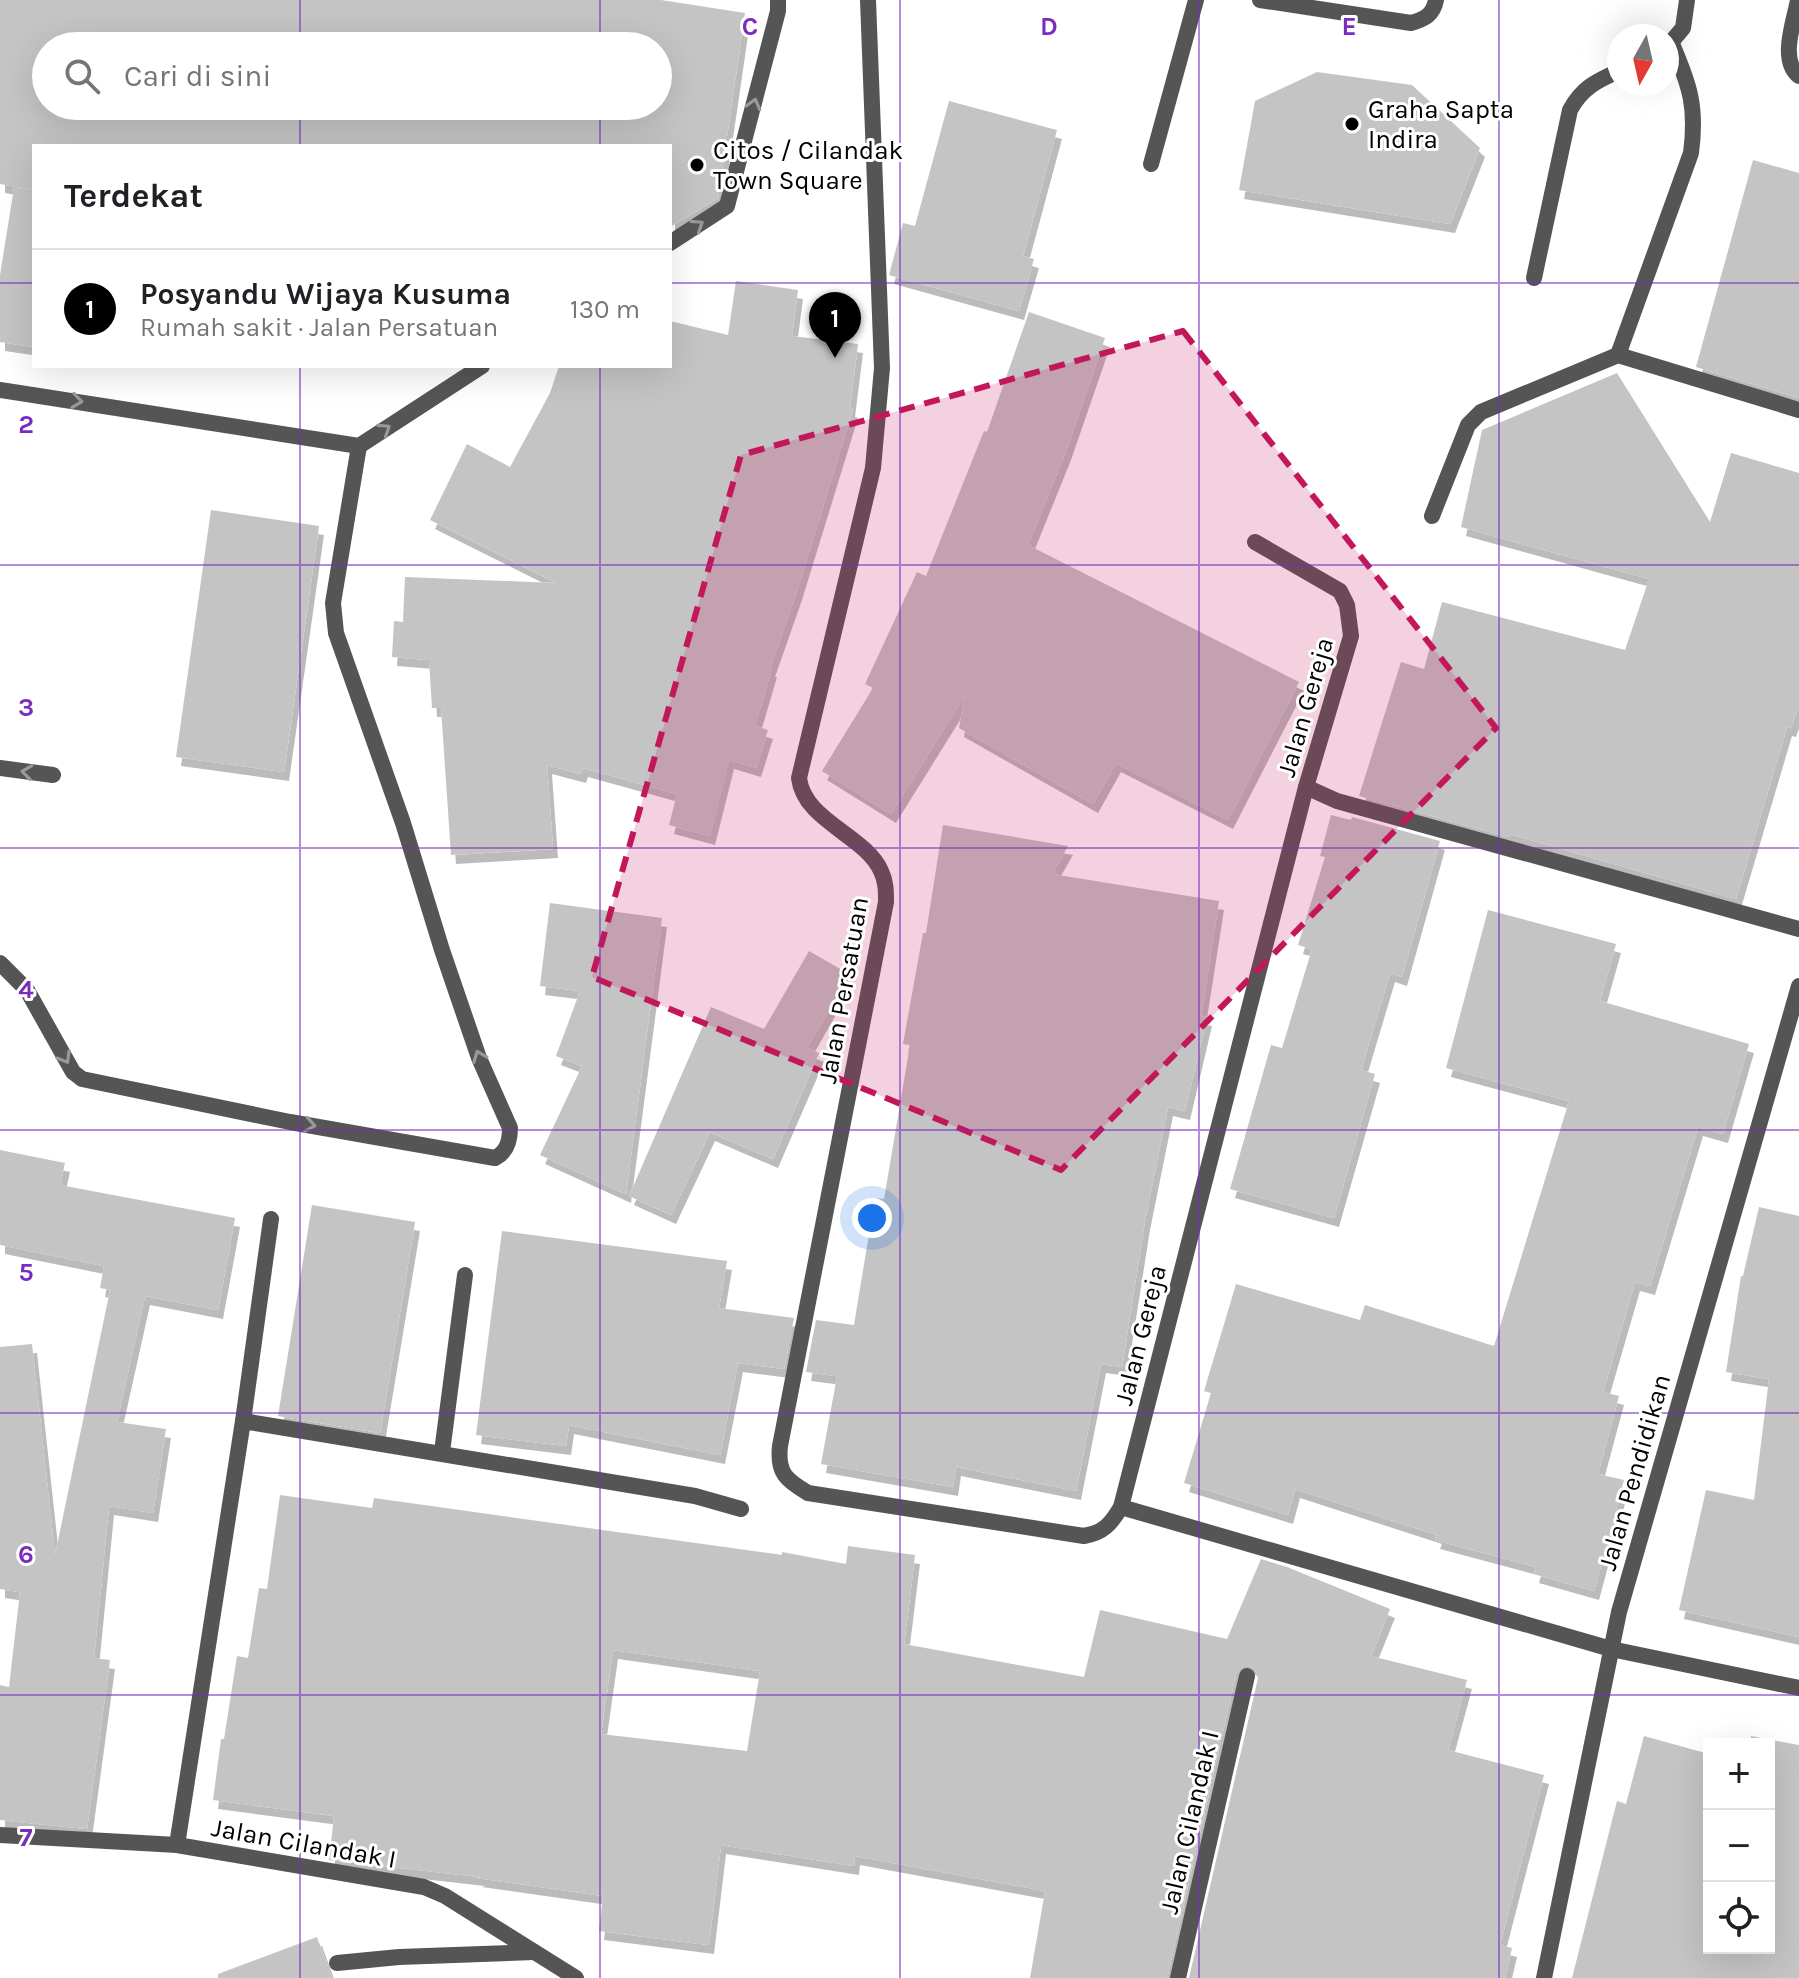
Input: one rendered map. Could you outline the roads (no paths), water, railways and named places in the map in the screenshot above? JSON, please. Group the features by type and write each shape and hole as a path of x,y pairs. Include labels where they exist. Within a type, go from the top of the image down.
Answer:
{"street":[{"path":"672,242 727,206 778,11 778,0"},
{"name":"Jalan Persatuan","path":"868,0 882,368 875,454 799,778 805,800 881,869 886,885 886,902 778,1464 785,1476 808,1493 1084,1536 1098,1534 1112,1522 1121,1507"},
{"path":"1151,164 1196,0"},
{"path":"1260,0 1411,23 1425,19 1434,9 1436,0"},
{"path":"1679,33 1683,28 1687,0"},
{"path":"1798,0 1788,59 1799,76"},
{"path":"1618,355 1691,153 1695,125 1690,87 1679,66"},
{"path":"1534,278 1570,110 1579,94 1607,77"},
{"path":"1432,516 1468,425 1481,412 1618,355 1799,410"},
{"path":"0,390 359,446 479,368"},
{"path":"0,963 27,990 73,1072 82,1079 276,1119 495,1158 502,1154 510,1139 510,1128 479,1058 446,964 403,823 336,633 333,603 359,446"},
{"name":"Jalan Gereja","path":"1121,1507 1306,787 1351,636 1349,615 1340,591 1255,542"},
{"path":"0,768 53,775"},
{"path":"1306,787 1337,801 1799,929"},
{"name":"Jalan Pendidikan","path":"1544,1978 1619,1612 1799,986"},
{"path":"177,1845 271,1219"},
{"path":"442,1452 465,1275"},
{"path":"243,1421 695,1496 741,1509"},
{"path":"1121,1507 1611,1649 1799,1688"},
{"name":"Jalan Cilandak I","path":"1178,1978 1247,1676"},
{"name":"Jalan Cilandak I","path":"0,1835 177,1845 424,1887 445,1896 576,1978"},
{"path":"337,1963 399,1957 534,1952"}],"place":[{"name":"Graha Sapta Indira","path":"1352,124"},
{"name":"Citos / Cilandak Town Square","path":"697,165"},
{"name":"Posyandu Wijaya Kusuma","path":"835,358"}]}
